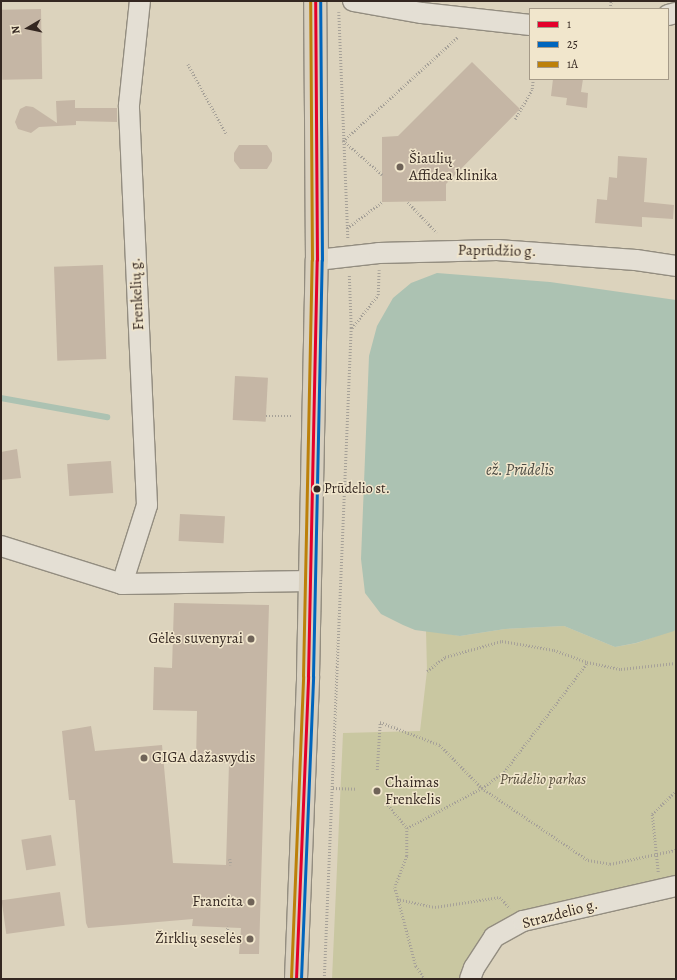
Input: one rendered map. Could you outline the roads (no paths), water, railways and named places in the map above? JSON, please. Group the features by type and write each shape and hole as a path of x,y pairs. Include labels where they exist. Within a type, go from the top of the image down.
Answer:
{"highway":[{"path":"296,979 310,581 317,260 315,1"}],"street":[{"name":"Frenkelių g.","path":"122,584 147,505 129,105 140,1"},
{"path":"346,5 529,25"},
{"name":"Paprūdžio g.","path":"317,260 380,253 452,250 541,252 676,266"},
{"path":"1,546 122,584 310,581"},
{"name":"Strazdelio g.","path":"470,979 474,968 494,937 523,921 676,886"}],"water":[{"name":"ež. Prūdelis","path":"437,273 550,282 676,300 676,629 674,631 636,643 615,647 564,626 505,629 460,636 415,630 403,625 381,614 365,593 361,559 369,356 377,326 393,298 411,283"}],"waterway":[{"path":"1,398 107,417"}],"place":[{"name":"Šiaulių Affidea klinika","path":"400,167"},
{"name":"Prūdelio st.","path":"317,489"},
{"name":"Gėlės suvenyrai","path":"251,639"},
{"name":"GIGA dažasvydis","path":"144,758"},
{"name":"Chaimas Frenkelis","path":"377,791"},
{"name":"Francita","path":"251,902"},
{"name":"Žirklių seselės","path":"250,939"}],"park label":[{"name":"Prūdelio parkas","path":"543,780"}]}
